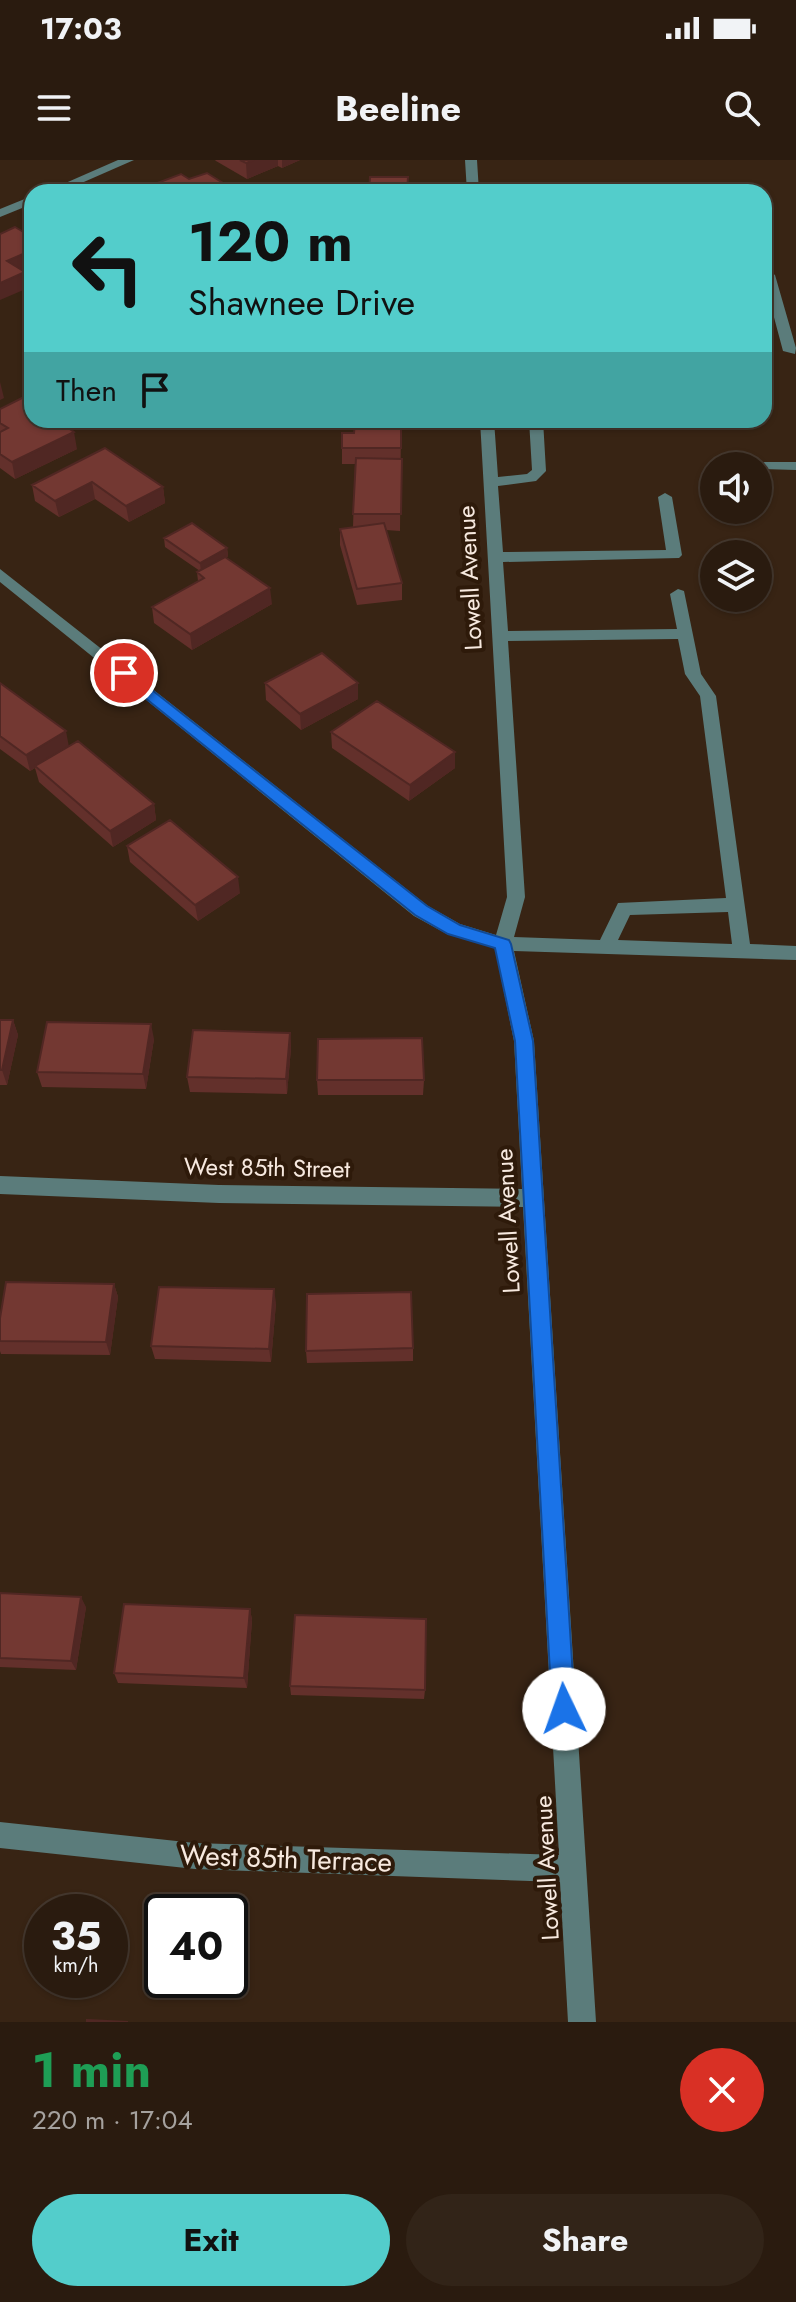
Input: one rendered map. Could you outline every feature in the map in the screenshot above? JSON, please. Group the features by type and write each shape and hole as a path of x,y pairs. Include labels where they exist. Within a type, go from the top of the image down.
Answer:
{"street":[{"path":"70,184 128,160"},
{"path":"471,160 472,184"},
{"path":"0,213 24,203"},
{"path":"772,285 790,351"},
{"path":"779,308 796,308"},
{"name":"Lowell Avenue","path":"488,428 516,897 503,944 524,1041 582,2022"},
{"path":"491,482 531,478 539,471 536,428"},
{"path":"772,466 796,466"},
{"path":"495,557 674,555 665,497"},
{"path":"0,574 421,911 454,929 503,944 796,953"},
{"path":"678,594 693,674 708,696 742,951"},
{"path":"500,636 685,634"},
{"path":"606,947 624,908 736,905"},
{"name":"West 85th Street","path":"0,1185 219,1194 533,1198"},
{"name":"West 85th Terrace","path":"0,1835 195,1856 573,1869"}],"building":[{"path":"207,173 225,184 155,184 181,174 189,179"},
{"path":"370,177 408,177 408,184 370,184"},
{"path":"15,227 24,232 24,254 7,261 24,272 0,283 0,234"},
{"path":"24,397 24,428 68,428 74,432 12,462 0,454 0,432 8,428 0,423 0,409"},
{"path":"354,428 401,428 401,448 342,448 342,433 354,433"},
{"path":"105,448 163,487 126,506 92,482 55,501 32,485"},
{"path":"356,458 402,459 401,514 353,514"},
{"path":"192,523 227,548 200,563 164,538"},
{"path":"384,523 402,583 357,589 340,529"},
{"path":"225,557 270,588 190,634 152,607 204,578 197,572"},
{"path":"322,653 358,683 300,714 265,683"},
{"path":"0,683 66,731 26,755 0,736"},
{"path":"377,701 455,752 410,785 331,732"},
{"path":"78,741 154,804 110,831 35,766"},
{"path":"170,820 238,877 195,905 127,846"},
{"path":"0,1020 13,1020 2,1070 0,1070"},
{"path":"47,1022 151,1024 143,1074 37,1072"},
{"path":"193,1030 290,1033 286,1079 187,1077"},
{"path":"422,1038 424,1080 317,1080 318,1039"},
{"path":"6,1282 114,1284 106,1342 0,1341"},
{"path":"159,1287 274,1289 269,1349 151,1346"},
{"path":"411,1292 413,1348 306,1351 307,1294"},
{"path":"0,1593 81,1597 71,1661 0,1658"},
{"path":"124,1604 250,1609 244,1678 114,1673"},
{"path":"295,1615 426,1619 425,1690 290,1686"},
{"path":"87,2020 128,2022 87,2022"}],"route":[{"path":"124,673 421,911 454,929 503,944 524,1041 564,1709"}]}
